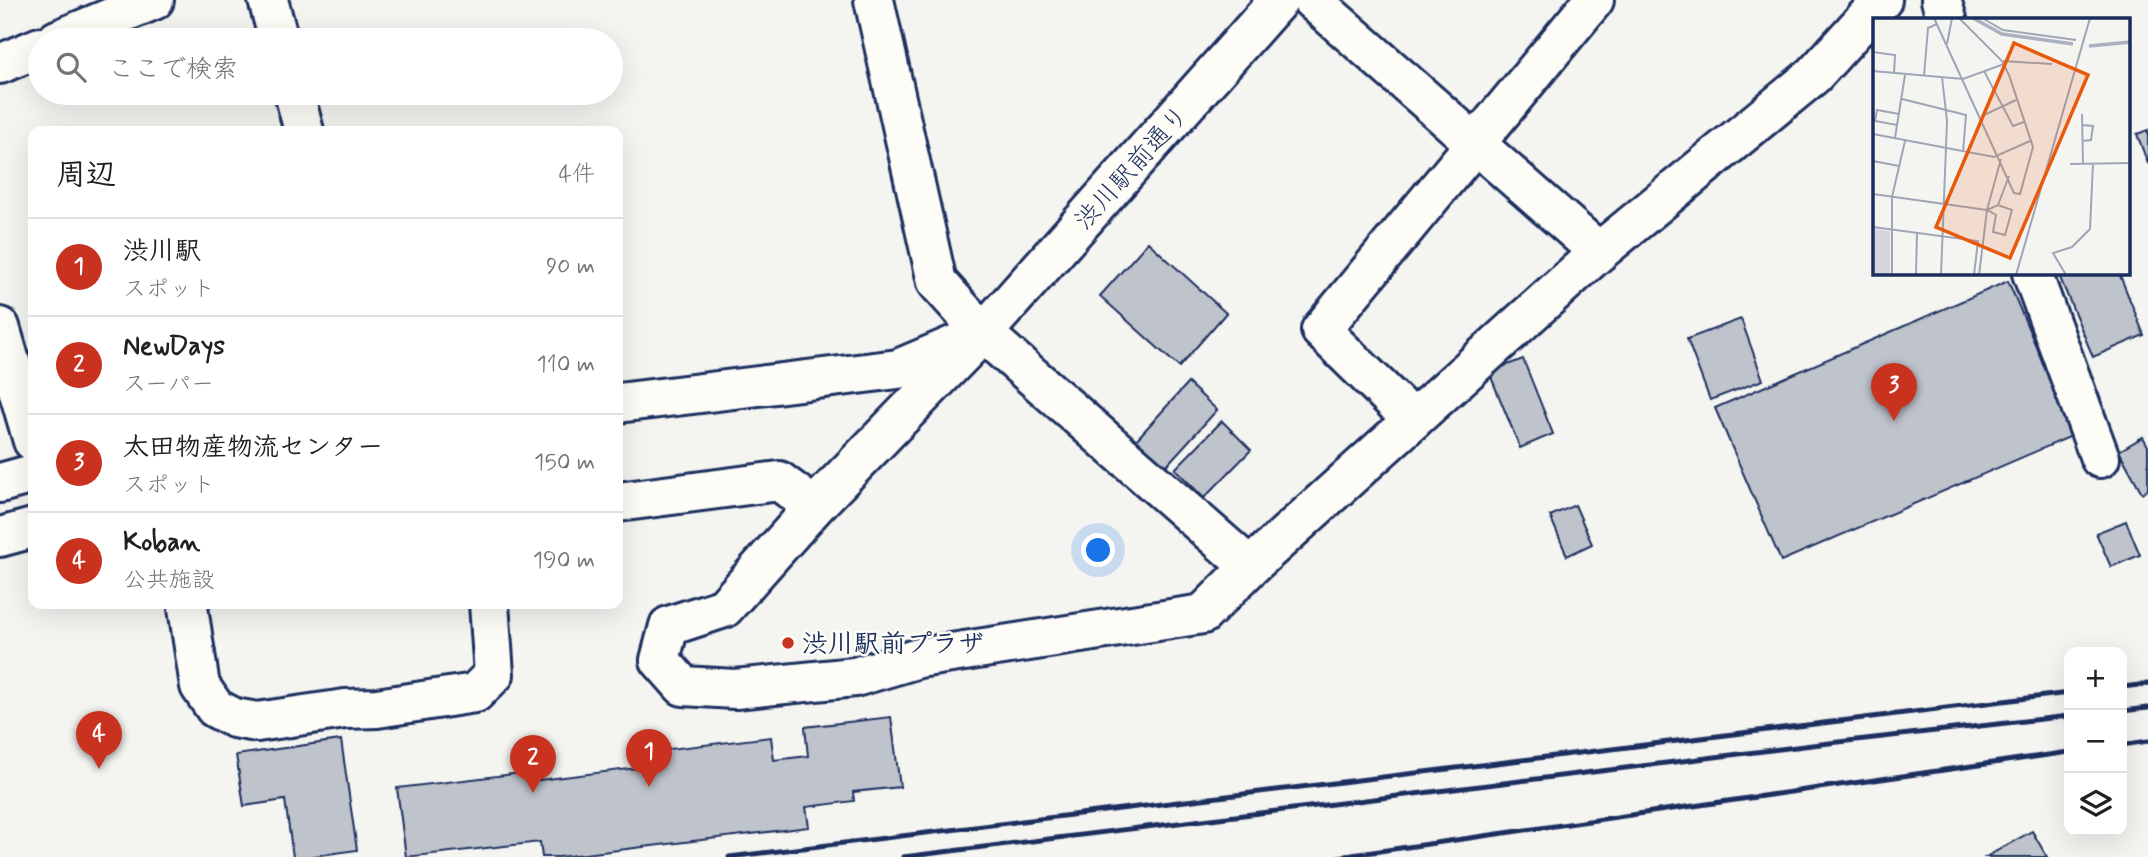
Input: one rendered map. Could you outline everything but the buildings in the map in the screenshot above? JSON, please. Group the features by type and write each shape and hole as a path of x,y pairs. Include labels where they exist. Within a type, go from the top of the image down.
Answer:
{"street":[{"path":"86,28 154,0"},
{"path":"268,0 276,28"},
{"path":"874,0 937,282 983,334 1251,567 1599,252 1814,75 1882,0"},
{"name":"渋川駅前通り","path":"1251,567 1203,614 919,659 855,677 735,689 682,686 660,660 668,626 724,608 814,507 983,334 1279,0"},
{"path":"1312,0 1599,252"},
{"path":"1413,420 1321,330 1594,0"},
{"path":"1941,0 1947,18"},
{"path":"0,64 28,52"},
{"path":"297,105 303,126"},
{"path":"2033,275 2100,458"},
{"path":"0,327 28,424"},
{"path":"623,402 898,369 983,334"},
{"path":"0,484 28,476"},
{"path":"623,501 779,481 814,507"},
{"path":"0,537 28,529"},
{"path":"188,609 200,686 215,708 234,718 257,722 475,693 494,674 489,609"}],"railway":[{"path":"2127,686 2148,684"},
{"path":"729,857 2064,694"},
{"path":"2127,710 2148,708"},
{"path":"903,857 2064,717"},
{"path":"2127,744 2148,741"},
{"path":"1338,857 2064,753"}],"place":[{"name":"太田物産物流センター","path":"1894,421"},
{"name":"渋川駅前プラザ","path":"788,643"},
{"name":"Koban","path":"99,769"},
{"name":"渋川駅","path":"649,787"},
{"name":"NewDays","path":"533,793"}]}
